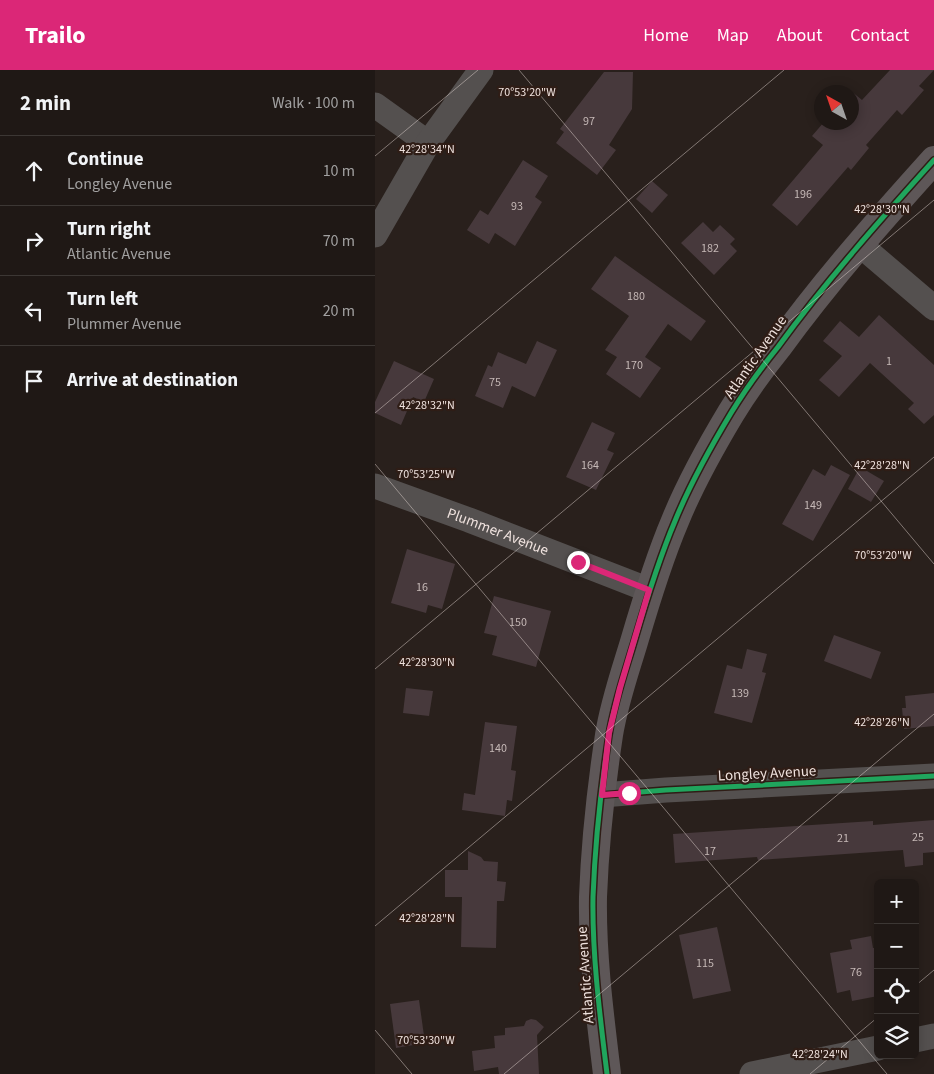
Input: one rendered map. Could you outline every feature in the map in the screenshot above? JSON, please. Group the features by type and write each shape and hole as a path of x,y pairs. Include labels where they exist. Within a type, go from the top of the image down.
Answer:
{"main road":[{"name":"Atlantic Avenue","path":"607,1074 595,949 593,898 598,816 609,733 620,688 649,590 675,520 695,478 731,413 751,382 802,313 859,244 934,160"}],"street":[{"path":"375,235 428,142 481,70"},
{"path":"375,105 428,142"},
{"path":"859,244 934,308"},
{"name":"Plummer Avenue","path":"375,486 649,590"},
{"name":"Longley Avenue","path":"602,795 934,776"},
{"path":"919,1039 934,1036"},
{"path":"752,1074 874,1049"}],"building":[{"path":"890,70 934,70 919,86 924,90 902,115 897,110 866,145 869,148 851,170 848,167 797,226 772,205 823,145 812,136 817,130 859,130 859,98 862,100"},
{"path":"604,72 633,72 632,109 609,145 616,150 597,175 556,143 564,132 560,129"},
{"path":"523,160 548,176 535,197 542,202 515,246 495,233 489,244 467,230 480,210 488,215"},
{"path":"652,181 668,195 652,213 636,199"},
{"path":"703,222 713,232 720,225 735,239 730,244 737,251 714,275 681,243"},
{"path":"615,256 706,321 691,341 668,324 645,357 661,368 640,398 606,374 617,357 605,350 629,316 591,289"},
{"path":"879,315 934,365 934,415 924,424 908,409 914,403 870,363 839,397 819,380 842,356 823,341 840,321 859,337"},
{"path":"537,341 557,350 535,397 512,386 503,408 475,396 488,365 492,367 498,352 526,364"},
{"path":"394,361 434,379 424,402 413,397 401,425 375,413 375,402"},
{"path":"592,422 615,433 607,450 614,453 596,490 566,477"},
{"path":"831,465 850,475 813,541 782,524 813,469 825,476"},
{"path":"860,467 884,481 871,502 848,489"},
{"path":"407,549 455,564 442,609 428,605 426,613 391,603"},
{"path":"494,596 551,611 536,667 492,655 497,636 484,633"},
{"path":"834,635 881,652 871,679 824,661"},
{"path":"747,649 767,654 762,672 766,673 752,723 714,713 727,665 742,669"},
{"path":"406,688 433,691 429,716 403,713"},
{"path":"934,693 934,726 904,729 902,708 906,708 905,696"},
{"path":"485,722 517,726 511,770 516,771 512,801 507,800 505,816 462,810 464,793 475,795"},
{"path":"934,820 934,852 923,853 923,865 905,867 903,850 758,860 757,857 675,863 673,834 873,821 873,825"},
{"path":"468,851 481,857 484,861 498,862 497,881 506,882 504,901 497,901 496,948 461,947 462,897 445,897 445,870 468,870"},
{"path":"717,927 731,991 693,999 679,935"},
{"path":"871,936 874,948 874,997 852,1001 850,990 837,993 830,953 852,949 850,940"},
{"path":"419,1000 425,1043 396,1048 390,1004"},
{"path":"536,1020 544,1027 537,1035 539,1074 499,1074 498,1067 474,1071 472,1051 495,1048 494,1036 505,1035 505,1028 524,1026 526,1021"}],"cycle path":[{"path":"607,1074 597,986 593,919 599,816 606,755 614,711 623,676 658,566 681,507 708,453 736,404 796,322 834,275 934,160"},
{"path":"602,795 934,776"}],"route":[{"path":"578,562 649,590 620,688 609,733 602,795 629,793"}]}
